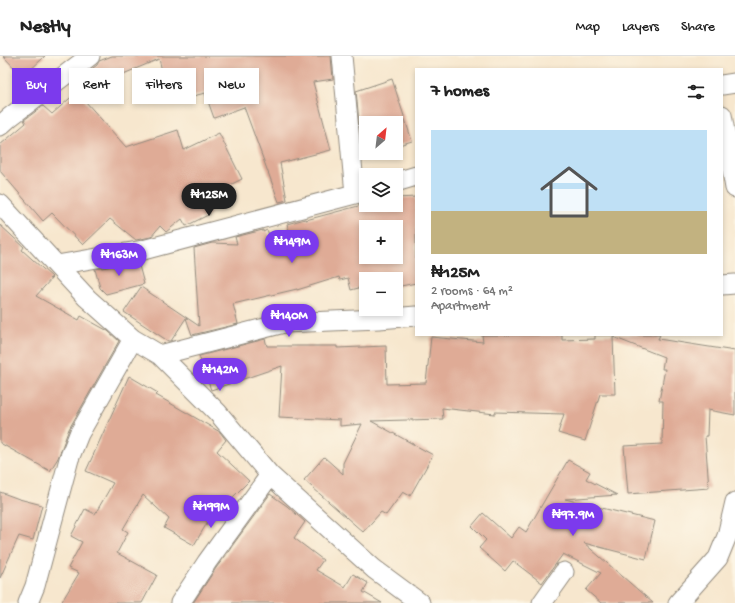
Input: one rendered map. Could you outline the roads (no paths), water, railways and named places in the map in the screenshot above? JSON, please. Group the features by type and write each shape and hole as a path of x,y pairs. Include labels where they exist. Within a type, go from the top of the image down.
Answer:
{"street":[{"path":"0,126 10,116 90,56"},
{"path":"342,56 359,179"},
{"path":"723,85 735,83"},
{"path":"723,121 735,188"},
{"path":"403,180 415,176"},
{"path":"57,266 143,250 359,194"},
{"path":"0,204 87,298 134,339 160,355 218,413 270,475 374,569 420,603"},
{"path":"723,285 735,284"},
{"path":"160,355 284,323 379,320 415,316"},
{"path":"28,603 35,586 59,495 79,434 134,339"},
{"path":"180,603 207,562 270,475"},
{"path":"678,603 718,558 727,536 735,502"},
{"path":"542,603 564,572"}]}
